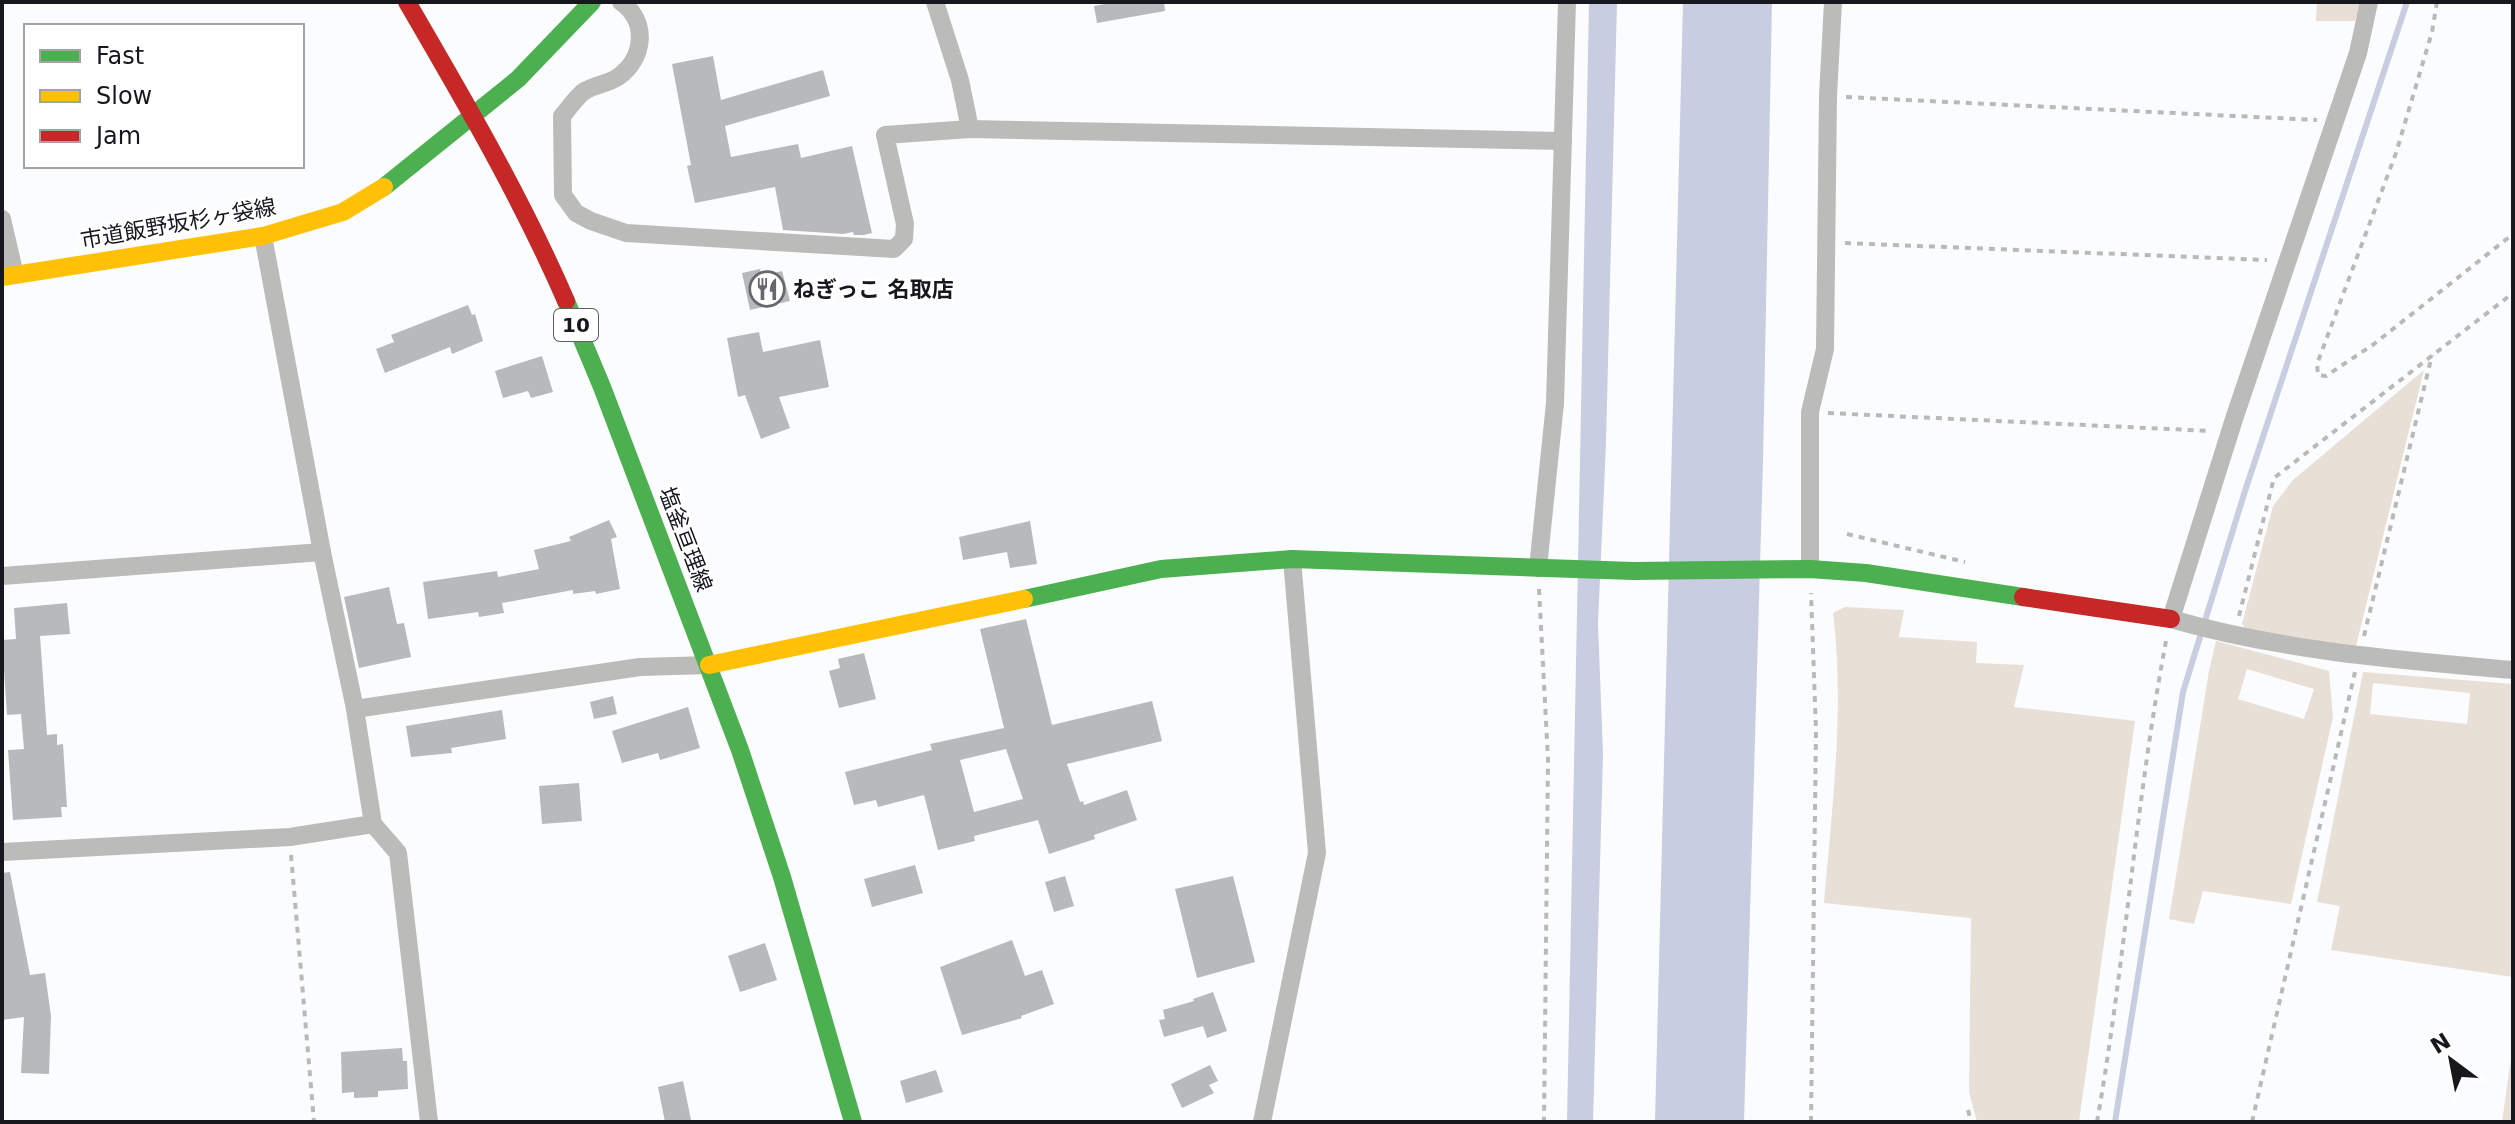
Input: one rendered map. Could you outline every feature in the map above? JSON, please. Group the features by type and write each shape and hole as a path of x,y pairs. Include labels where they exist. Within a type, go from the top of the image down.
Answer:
{"street":[{"name":"塩釜亘理線","path":"407,2 474,117 543,248 602,387 709,665 782,877 853,1122"},
{"name":"市道飯野坂杉ヶ袋線","path":"8,276 263,236 343,212 381,190 474,117 518,79 592,2"},
{"path":"621,2 630,8 641,26 640,46 630,65 619,76 586,90 562,116 563,195 576,213 626,233 894,249 904,239 905,224 885,135 970,129 1563,141"},
{"path":"935,2 960,80 970,129"},
{"path":"1543,568 1555,403 1567,2"},
{"path":"1810,569 1810,412 1825,349 1828,96 1833,2"},
{"path":"2177,621 2230,432 2358,53 2369,2"},
{"path":"2,219 8,276"},
{"path":"263,236 322,552 355,709 373,824 398,853 429,1122"},
{"path":"2,576 322,552"},
{"path":"1262,1122 1317,853 1292,559"},
{"path":"355,709 640,667 709,665 1161,569 1292,559 1624,571 1810,569 1866,573 2177,621 2359,656 2513,670"},
{"path":"2,852 290,837 373,824"}],"path":[{"path":"2437,2 2432,32 2396,153 2317,364 2318,375 2326,376 2374,344 2513,234"},
{"path":"1828,96 2334,121"},
{"path":"1826,243 2286,261"},
{"path":"2229,633 2274,478 2513,293"},
{"path":"2252,1122 2432,355"},
{"path":"1810,412 2230,432"},
{"path":"1847,534 1978,565"},
{"path":"1543,568 1548,759 1544,1122"},
{"path":"1810,569 1816,731 1811,1122"},
{"path":"2097,1122 2114,1026 2156,696 2177,621"},
{"path":"290,837 314,1122"},
{"path":"1968,1110 1971,1122"}],"shaded area":[{"path":"2362,2 2355,21 2316,21 2317,3"},
{"path":"2424,370 2356,646 2332,646 2247,630 2242,624 2273,506 2293,480"},
{"path":"1845,607 1904,610 1899,637 1977,642 1976,663 2024,665 2014,707 2135,721 2079,1122 1977,1122 1969,1092 1971,918 1824,903 1838,722 1833,613"},
{"path":"2216,641 2329,671 2333,717 2291,904 2203,891 2194,924 2169,919","holes":["2247,669 2314,689 2304,719 2238,699"]},
{"path":"2363,672 2513,684 2513,977 2331,950 2340,906 2317,902","holes":["2373,683 2470,693 2467,724 2370,714"]},
{"path":"2513,1044 2513,1122 2502,1122"}],"water":[{"path":"1589,2 1617,2 1606,443 1598,624 1603,754 1593,1122 1567,1122"},
{"path":"1683,2 1772,2 1763,461 1744,1122 1655,1122"}],"building":[{"path":"1116,2 1164,2 1165,11 1097,23 1094,6"},
{"path":"713,56 721,100 823,70 830,96 725,126 731,157 798,144 801,158 852,146 872,233 854,235 853,232 783,230 775,187 695,203 672,64"},
{"path":"760,269 762,276 782,271 790,301 750,310 742,273"},
{"path":"468,305 472,315 475,314 483,341 452,354 450,347 385,373 376,349 394,342 391,335"},
{"path":"759,332 763,352 820,340 829,387 779,397 790,428 761,439 745,395 738,397 727,338"},
{"path":"542,356 553,392 531,398 528,391 503,398 495,371"},
{"path":"609,520 617,537 611,539 620,589 596,594 595,591 573,594 573,590 502,603 504,613 479,617 478,612 428,619 423,582 497,571 498,577 539,569 534,550 571,541 569,537"},
{"path":"1030,521 1037,564 1010,568 1007,552 963,560 959,537"},
{"path":"389,587 397,624 404,623 411,657 359,668 344,597"},
{"path":"67,603 70,634 40,636 47,735 57,734 57,745 63,744 67,807 61,807 62,817 13,820 8,750 24,749 21,714 7,715 2,640 16,639 14,608"},
{"path":"1026,619 1052,725 1152,701 1162,741 1067,764 1080,802 1083,801 1084,805 1127,790 1137,820 1094,835 1095,839 1049,854 1038,820 974,836 975,841 938,850 924,795 878,807 876,800 854,805 845,772 932,750 930,744 1004,728 980,629","holes":["1006,749 1023,799 974,812 960,760"]},
{"path":"864,653 876,699 839,708 829,671 840,668 838,659"},
{"path":"613,696 617,714 594,719 590,702"},
{"path":"688,707 700,748 660,760 658,753 622,763 612,731"},
{"path":"502,710 506,739 451,748 452,753 411,757 406,726"},
{"path":"579,783 582,821 542,824 539,786"},
{"path":"915,865 923,893 872,907 864,879"},
{"path":"10,872 30,975 45,973 51,1016 49,1074 21,1073 24,1017 2,1020 2,873"},
{"path":"1065,876 1074,906 1054,912 1045,882"},
{"path":"1233,876 1255,962 1197,978 1175,889"},
{"path":"1012,940 1025,976 1042,970 1054,1004 1022,1018 962,1035 940,967"},
{"path":"765,943 777,980 740,992 728,956"},
{"path":"1213,992 1227,1031 1207,1038 1203,1026 1164,1037 1159,1020 1165,1019 1163,1010"},
{"path":"402,1048 403,1061 407,1061 408,1089 378,1091 378,1097 354,1098 354,1092 342,1093 341,1052"},
{"path":"1210,1065 1218,1081 1209,1085 1214,1093 1182,1108 1171,1084"},
{"path":"936,1070 943,1092 906,1103 900,1081"},
{"path":"683,1081 691,1120 665,1122 658,1087"}],"waterway":[{"path":"2115,1122 2183,692 2245,491 2407,2"}],"traffic: fast":[{"path":"384,187 518,79 592,2"},
{"path":"566,301 602,387 740,750 782,877 853,1122"},
{"path":"1024,599 1161,569 1292,559 1633,571 1810,569 1866,573 2023,597"}],"traffic: slow":[{"path":"2,277 263,236 343,212 384,187"},
{"path":"709,665 1024,599"}],"traffic: jam":[{"path":"407,2 511,187 566,301"},
{"path":"2023,597 2171,619"}],"place":[{"name":"ねぎっこ 名取店","path":"767,289"}]}
